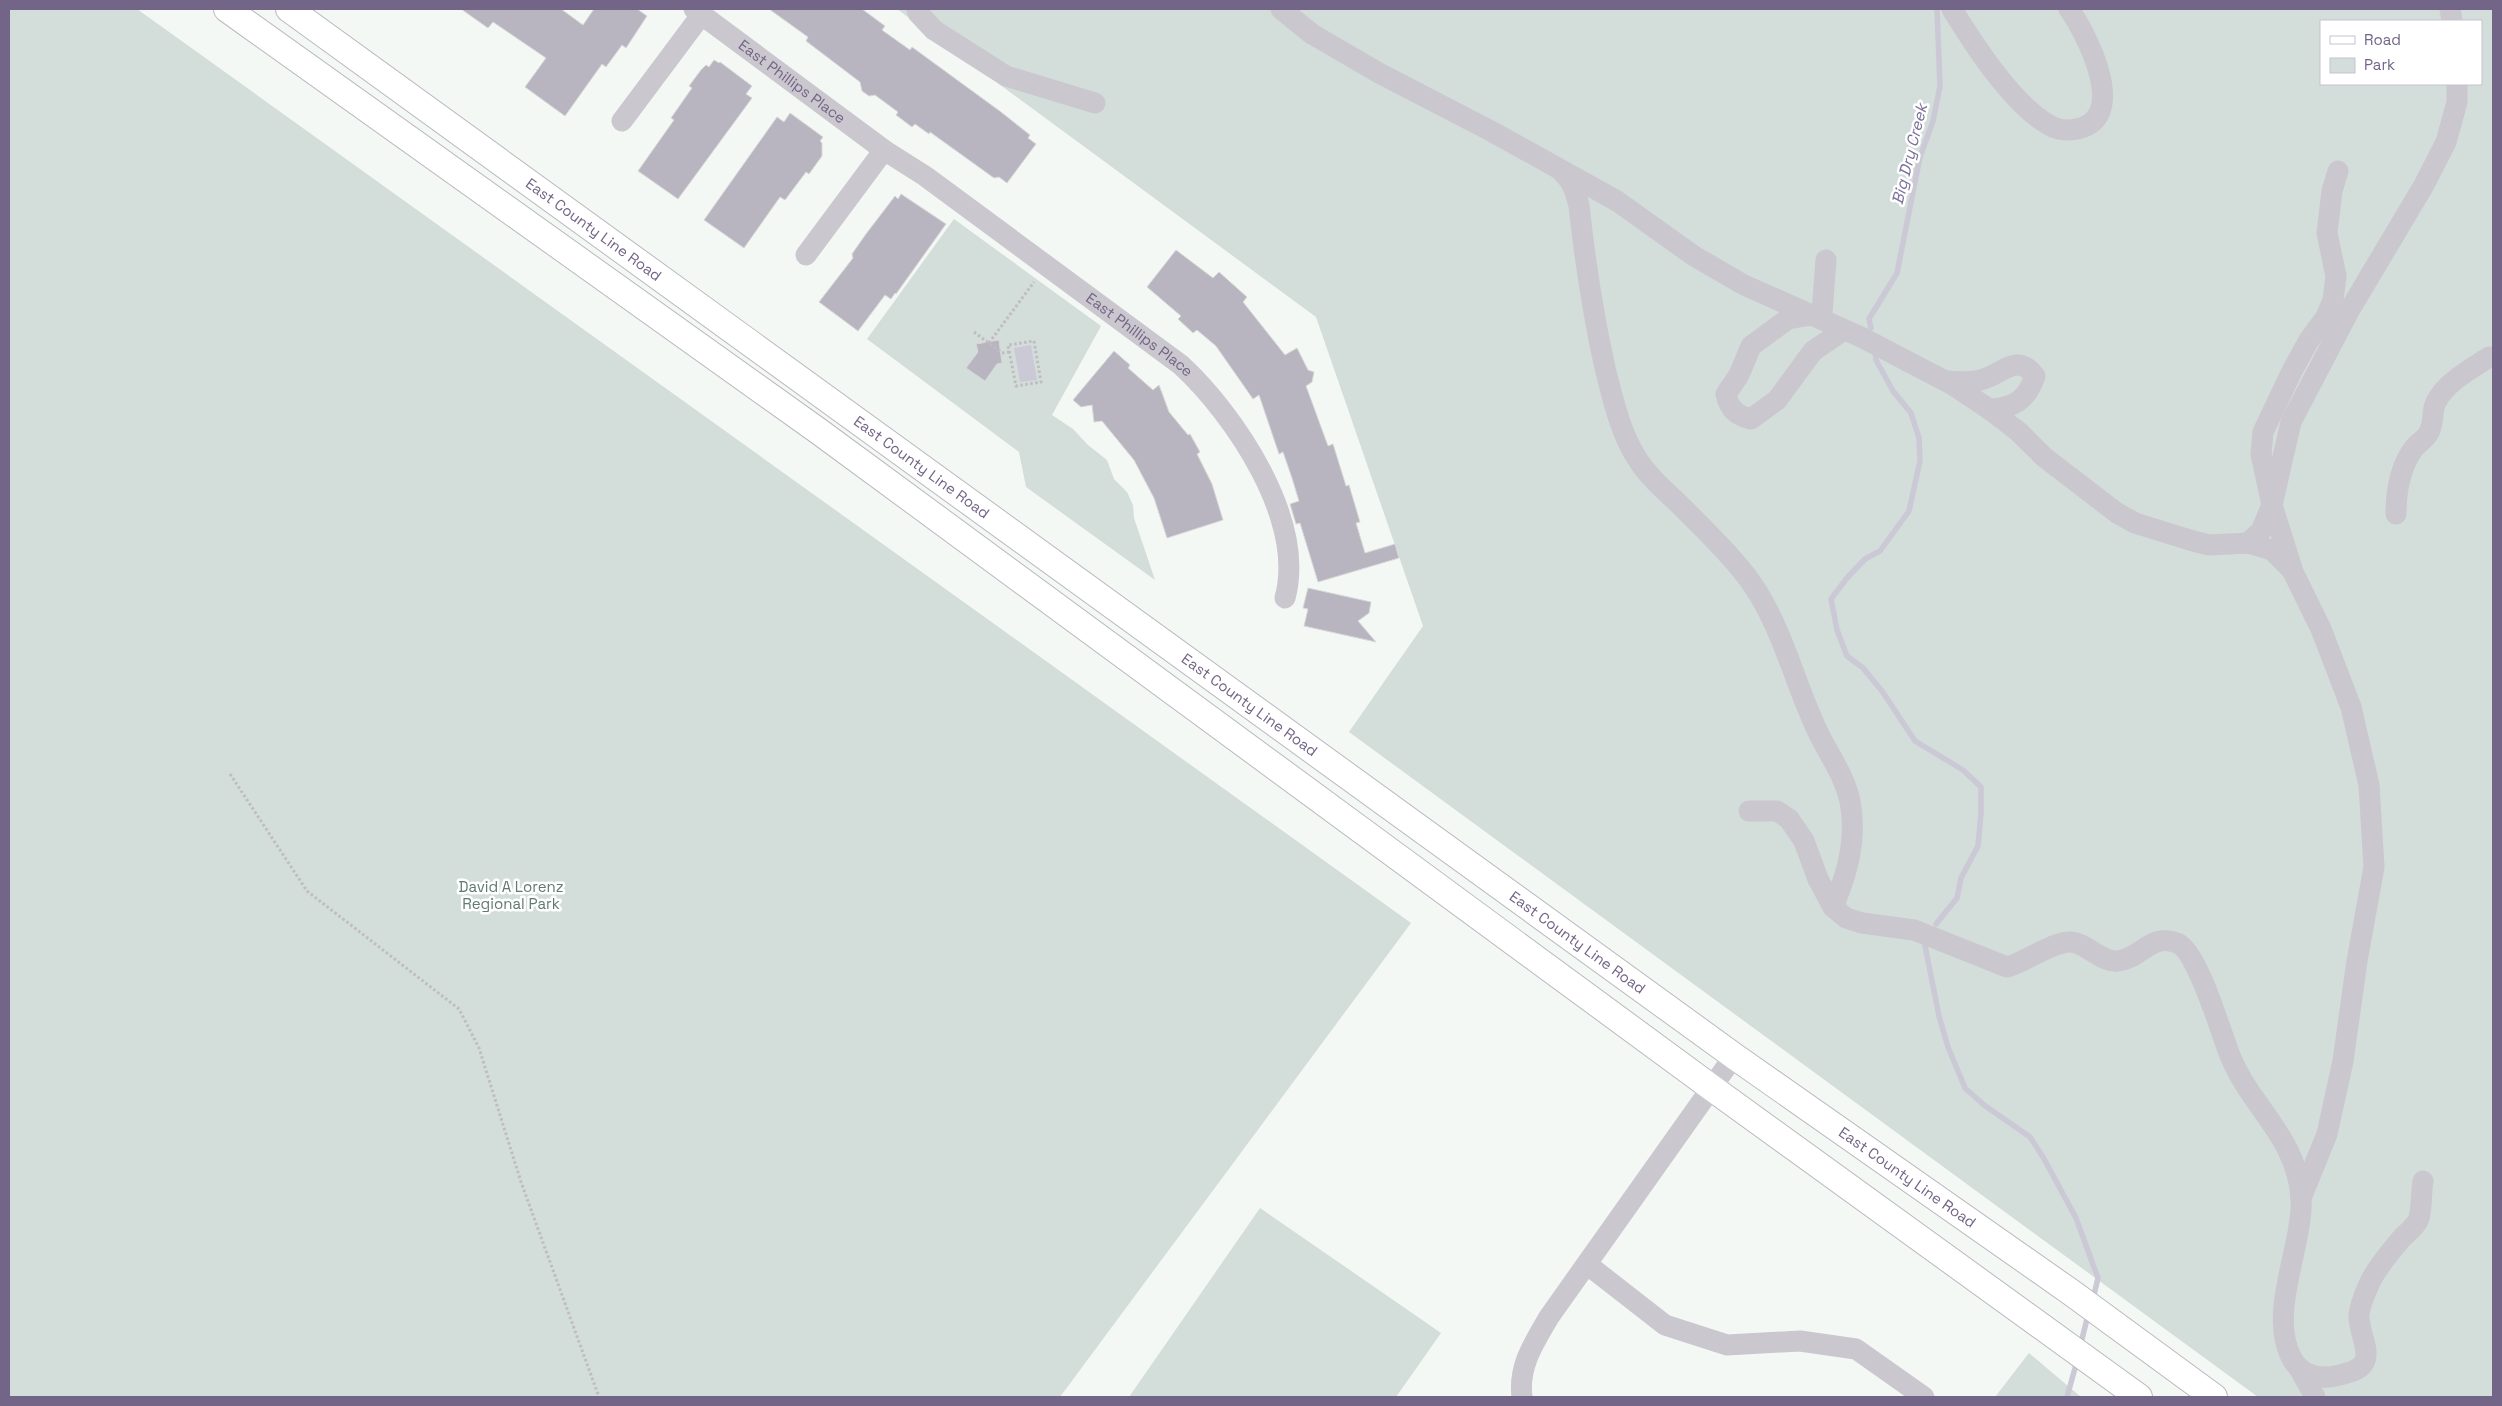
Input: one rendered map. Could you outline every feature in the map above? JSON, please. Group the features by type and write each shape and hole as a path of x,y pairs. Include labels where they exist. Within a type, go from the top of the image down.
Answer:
{"main road":[{"name":"East County Line Road","path":"227,9 817,430 1712,1088 2139,1397"},
{"name":"East County Line Road","path":"289,9 1734,1056 2072,1293 2214,1397"}],"street":[{"path":"917,9 918,13 934,30 1006,76 1095,103"},
{"path":"1281,9 1294,21 1320,39 1593,188 1633,212 1694,256 1736,280 1799,311 1815,315 1894,353 1945,381 1990,409 2092,496 2135,523 2209,545 2248,543 2272,550 2293,572"},
{"path":"1957,16 1989,64 2028,108 2049,125 2070,132 2090,126 2101,110 2102,88 2098,64 2087,39 2069,9"},
{"name":"East Phillips Place","path":"622,120 698,11 884,150 924,176 1181,364 1222,407 1242,435 1264,476 1277,508 1288,553 1288,587 1285,598"},
{"path":"2248,543 2261,531 2272,505 2291,422 2349,311 2424,185 2446,142 2457,102 2458,85"},
{"path":"806,255 884,150"},
{"path":"1557,168 1568,178 1579,206 1589,294 1611,391 1624,432 1643,467 1715,540 1764,600 1776,625 1818,732 1842,774 1850,801 1852,849 1848,868 1833,907"},
{"path":"2315,1397 2299,1368 2291,1359 2285,1343 2283,1324 2288,1274 2301,1198 2327,1134 2343,1061 2357,960 2374,867 2369,785 2351,706 2321,629 2293,572 2272,505 2261,454 2263,432 2283,388 2309,340 2326,317 2333,300 2336,276 2327,233 2332,191 2338,170"},
{"path":"1579,206 1582,196 1593,188"},
{"path":"1826,260 1822,313 1788,319 1751,346 1739,375 1726,394 1728,405 1739,416 1751,419 1766,410 1788,387 1799,367 1813,351 1844,330"},
{"path":"2396,514 2396,497 2400,476 2413,449 2427,435 2434,422 2435,403 2445,390 2489,357 2493,358"},
{"path":"1945,381 1967,383 1983,380 2012,365 2022,365 2030,370 2035,376 2027,394 2007,408 1990,409"},
{"path":"1749,811 1777,811 1789,819 1804,841 1818,879 1833,907 1846,918 1862,924 1914,930 2007,967 2022,963 2055,946 2072,942 2115,962 2127,959 2153,942 2166,940 2177,943 2187,950 2198,970 2232,1060 2243,1082 2279,1132 2288,1148 2301,1198"},
{"path":"1522,1397 1521,1372 1529,1352 1549,1317 1588,1265 1734,1056"},
{"path":"2299,1368 2315,1376 2329,1377 2360,1368 2366,1359 2366,1348 2359,1317 2361,1305 2371,1280 2381,1265 2419,1220 2423,1181"},
{"path":"1588,1265 1665,1325 1727,1345 1800,1341 1856,1349 1924,1397"}],"path":[{"path":"989,343 1046,265"},
{"path":"974,332 1002,354 1010,352"},
{"path":"1034,341 1041,382 1016,386 1010,352 1008,345 1034,341"},
{"path":"230,774 307,891 459,1009 479,1048 521,1182 599,1397"}],"green space":[{"name":"David A Lorenz Regional Park","path":"9,9 137,9 1411,923 1060,1397 9,1397"},
{"path":"897,9 2493,9 2493,1397 2258,1397 1349,732 1423,626 1316,317"},
{"path":"954,219 1101,326 1052,415 1073,429 1088,445 1107,460 1114,479 1127,492 1133,505 1134,518 1155,580 1026,487 1019,452 867,339"},
{"path":"1260,1208 1441,1333 1396,1397 1129,1397"},
{"path":"2029,1353 2081,1397 1995,1397"}],"shaded area":[{"path":"1031,345 1037,380 1020,382 1014,348"}],"building":[{"path":"461,9 561,9 583,25 594,9 637,9 647,16 626,48 622,45 606,67 602,64 565,116 525,87 546,58 493,22 488,28"},
{"path":"769,9 862,9 885,26 882,30 910,50 912,47 1001,112 1030,135 1028,138 1036,144 1007,183 999,177 994,178 930,132 929,134 915,124 912,127 896,115 898,112 875,95 869,96 862,91 860,82 806,41 808,37"},
{"path":"714,60 720,62 752,86 746,94 752,98 678,199 638,171 674,120 671,118 692,88 689,86 701,70 706,65 709,67"},
{"path":"790,113 823,137 820,141 822,143 822,156 809,174 806,172 785,200 780,197 744,248 704,220 777,117 784,122"},
{"path":"901,194 946,224 896,294 891,299 885,295 858,331 819,302 853,258 852,254 866,234 895,196 898,199"},
{"path":"1176,250 1213,278 1219,272 1247,297 1243,302 1285,355 1297,348 1308,370 1314,372 1312,382 1306,386 1328,446 1333,444 1346,486 1349,485 1360,522 1356,523 1365,553 1395,544 1399,558 1318,582 1300,523 1296,524 1290,504 1299,501 1292,478 1283,452 1279,454 1259,395 1253,399 1216,346 1197,330 1193,333 1178,319 1181,316 1147,287"},
{"path":"999,340 1002,363 997,364 985,381 966,368 978,352 976,344"},
{"path":"1114,351 1130,365 1128,368 1153,390 1159,385 1169,412 1188,435 1190,434 1200,452 1197,454 1212,484 1223,520 1167,538 1154,498 1134,460 1102,421 1094,422 1092,405 1081,407 1073,400"},
{"path":"1308,588 1371,602 1369,613 1358,621 1376,642 1304,626 1308,609 1303,608"}],"waterway":[{"name":"Big Dry Creek","path":"1871,328 1869,319 1897,273 1920,157 1933,121 1940,86 1937,9"},
{"name":"Big Dry Creek","path":"1875,351 1876,360 1893,391 1911,413 1919,438 1920,461 1909,511 1880,551 1865,559 1831,599 1837,630 1847,656 1863,668 1882,691 1915,741 1963,770 1981,787 1978,846 1961,878 1957,898 1936,924"},
{"name":"Big Dry Creek","path":"1925,946 1939,1016 1948,1047 1965,1088 1984,1105 2030,1137 2043,1157 2076,1218 2098,1278 2093,1299"},
{"name":"Big Dry Creek","path":"2080,1347 2088,1315"},
{"name":"Big Dry Creek","path":"2067,1397 2077,1361"}]}
